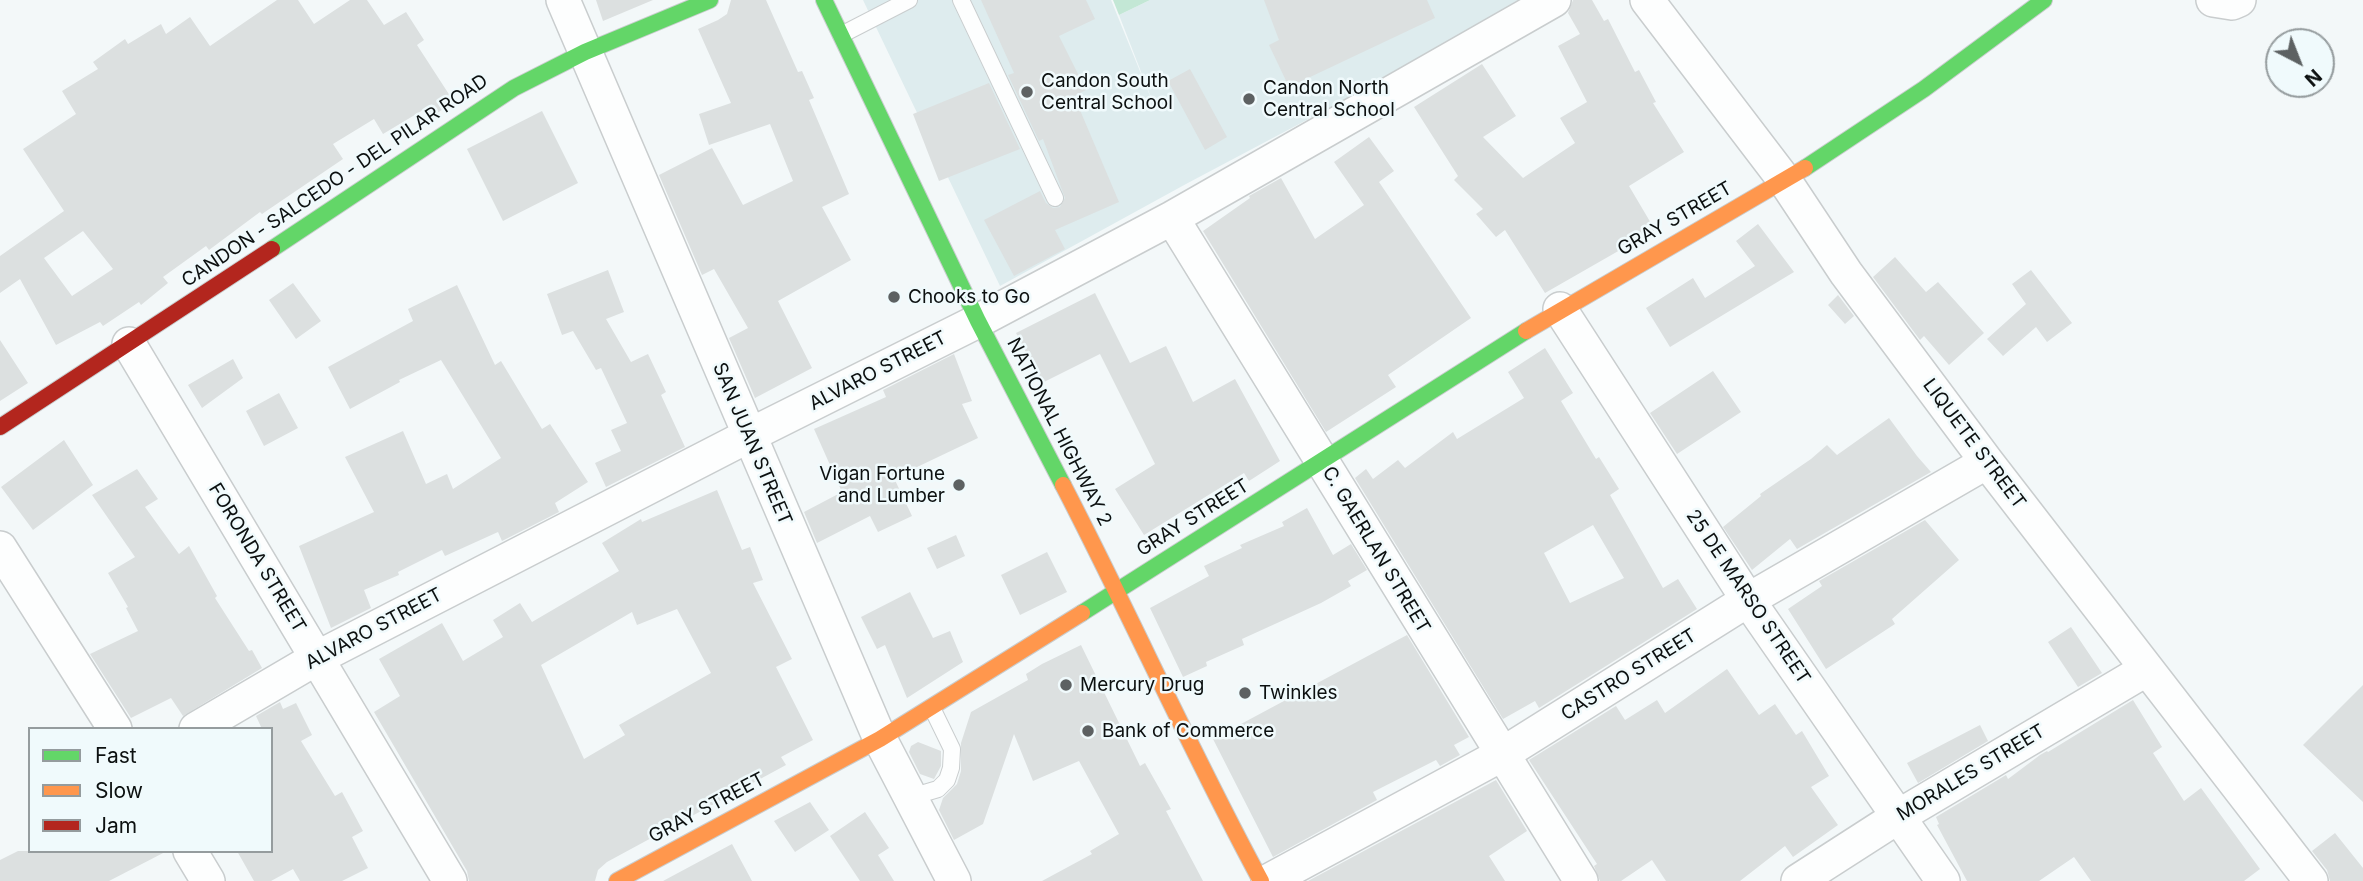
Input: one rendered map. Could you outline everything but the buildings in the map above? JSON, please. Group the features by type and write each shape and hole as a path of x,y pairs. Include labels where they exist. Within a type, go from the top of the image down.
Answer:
{"main road":[{"name":"CANDON - SALCEDO - DEL PILAR ROAD","path":"0,427 514,88 585,52 710,0"},
{"name":"NATIONAL HIGHWAY 2","path":"824,0 978,321 1117,590 1230,824 1261,881"},
{"name":"GRAY STREET","path":"617,881 880,739 932,708 1560,309 1785,181 1924,89 2044,0"}],"street":[{"name":"SAN JUAN STREET","path":"564,0 748,436 880,739 954,881"},
{"name":"ALVARO STREET","path":"199,727 317,658 978,321 1172,218 1553,0"},
{"name":"LIQUETE STREET","path":"1647,0 1785,181 1846,273 1987,462 2311,881"},
{"path":"2213,0 2232,3 2239,0"},
{"name":"C. GAERLAN STREET","path":"1172,218 1581,881"},
{"name":"25 DE MARSO STREET","path":"1560,309 1748,600 1943,881"},
{"name":"FORONDA STREET","path":"129,344 450,881"},
{"name":"CASTRO STREET","path":"1268,881 1501,755 1748,600 1987,462"},
{"path":"0,548 114,727"},
{"name":"MORALES STREET","path":"1798,881 1899,816 2147,669"},
{"path":"191,853 208,881"}],"lane":[{"path":"841,35 909,0"},
{"path":"961,0 1055,198"},
{"path":"911,797 938,789 947,780 951,768 952,749 932,708"}],"shaded area":[{"path":"863,0 1111,0 1157,113 1119,15 1150,0 1533,0 1000,286"}],"green space":[{"path":"1113,0 1150,0 1119,15"}],"traffic: fast":[{"path":"272,249 514,88 585,52 710,0"},
{"path":"824,0 978,321 1063,485"},
{"path":"1805,168 1924,89 2044,0"},
{"path":"1082,613 1526,331"}],"traffic: slow":[{"path":"1526,331 1805,168"},
{"path":"1063,485 1261,881"},
{"path":"617,881 880,739 1082,613"}],"traffic: jam":[{"path":"0,427 272,249"}],"place":[{"name":"Candon South Central School","path":"1027,92"},
{"name":"Candon North Central School","path":"1249,99"},
{"name":"Chooks to Go","path":"894,297"},
{"name":"Vigan Fortune and Lumber","path":"959,485"},
{"name":"Mercury Drug","path":"1066,685"},
{"name":"Twinkles","path":"1245,693"},
{"name":"Bank of Commerce","path":"1088,731"}]}
